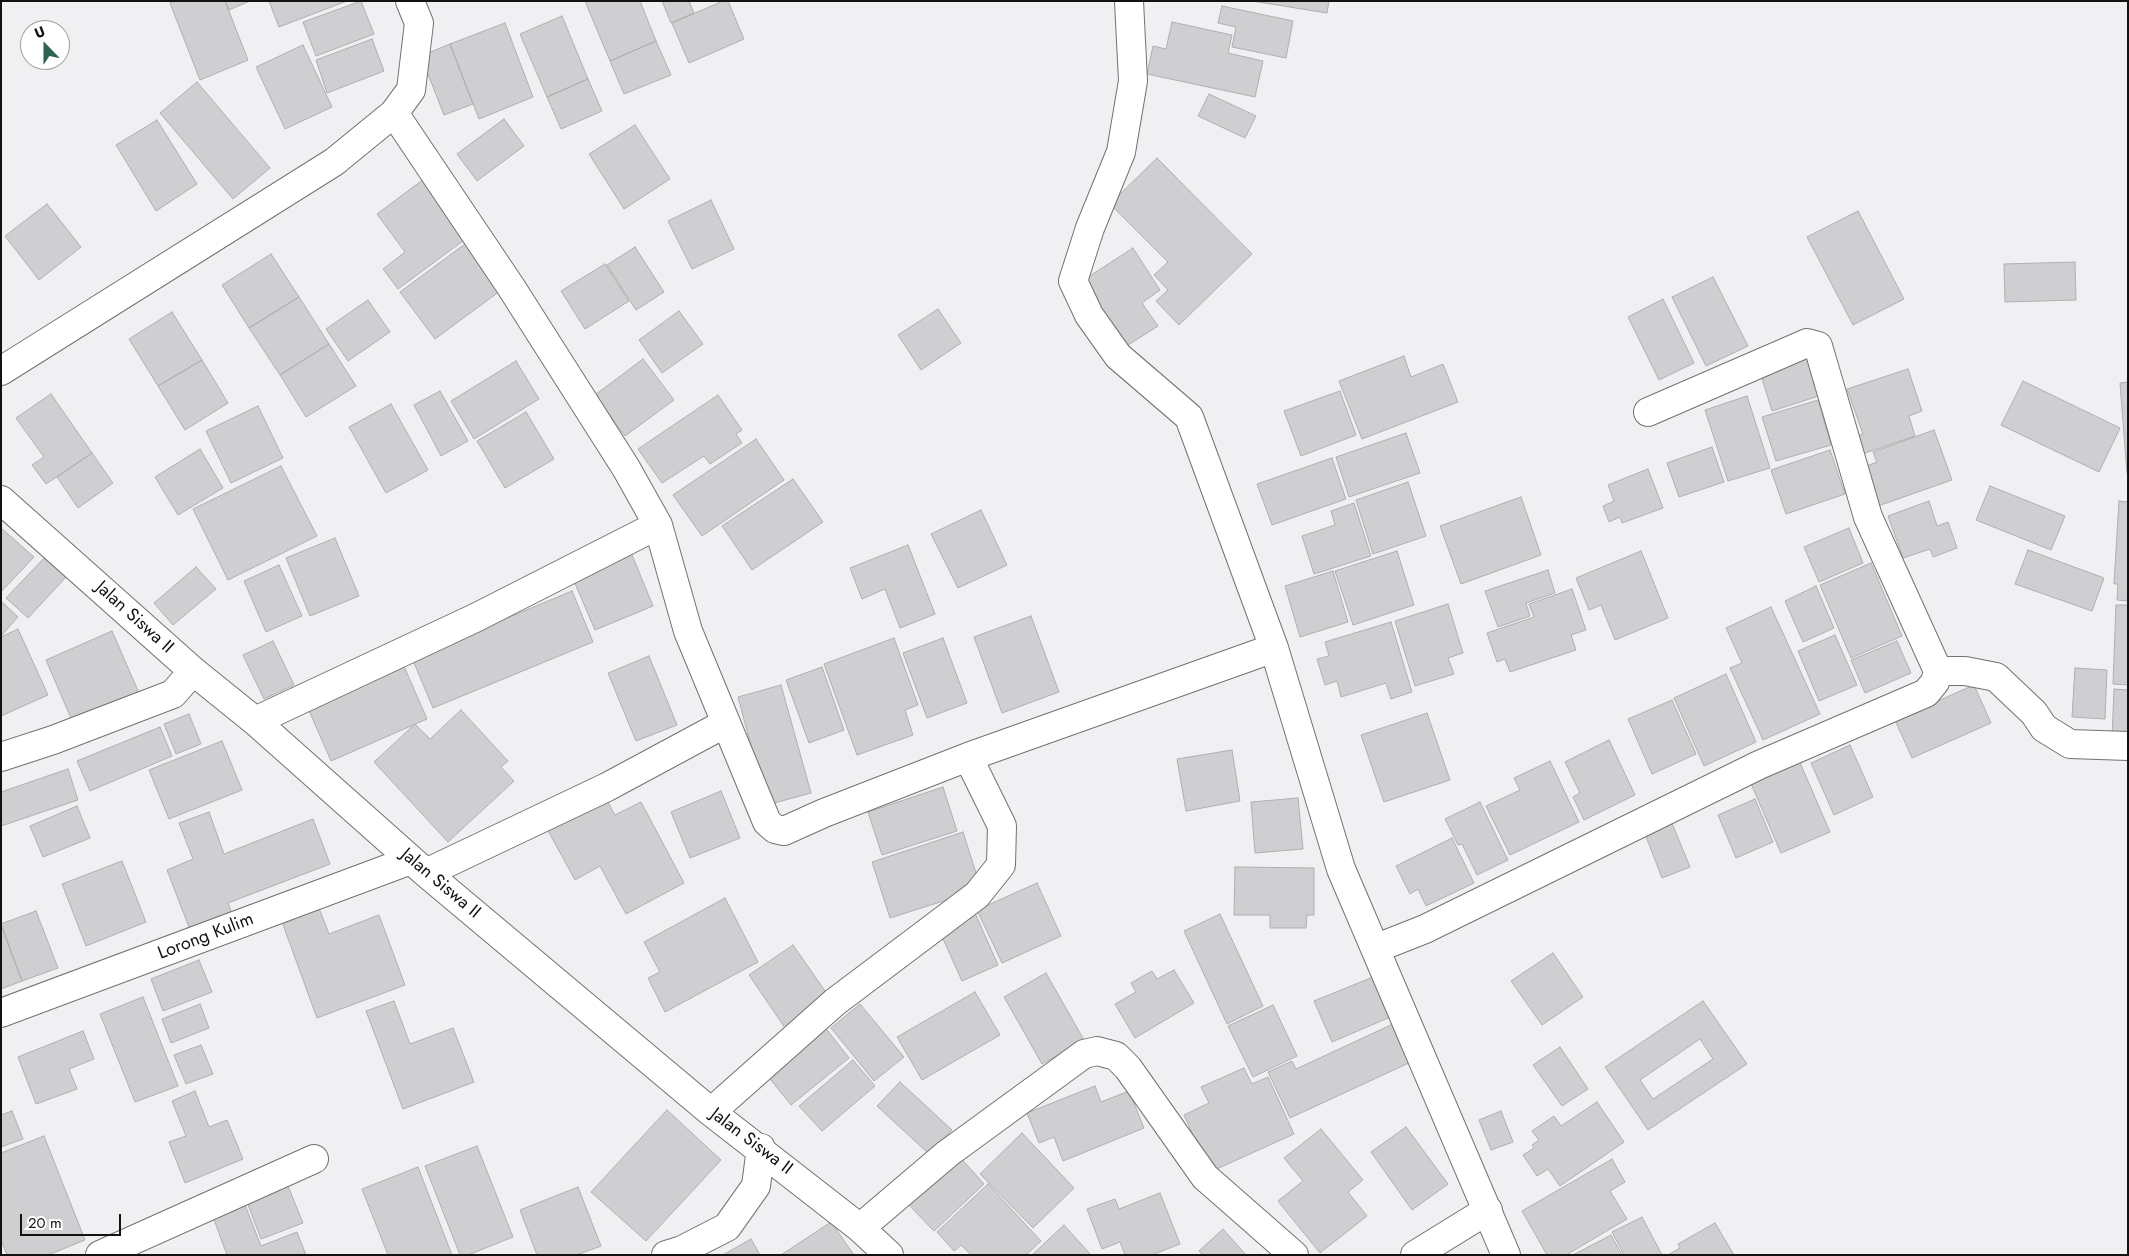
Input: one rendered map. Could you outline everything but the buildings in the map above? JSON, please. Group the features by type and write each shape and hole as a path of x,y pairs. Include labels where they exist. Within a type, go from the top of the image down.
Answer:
{"street":[{"path":"1129,1 1133,81 1121,152 1090,228 1073,281 1088,315 1118,356 1188,417 1274,648 1342,869 1506,1255"},
{"path":"1,371 334,162 394,114 411,90 419,23 411,2"},
{"path":"394,114 511,287 626,468 658,525 688,631 767,822 775,829 784,831 824,813 968,757 1274,648"},
{"path":"1377,948 1425,930 1759,765 1926,693 1935,682 1938,671 1868,517 1818,346 1807,343 1648,412"},
{"name":"Jalan Siswa II","path":"1,500 193,671 418,866 711,1112 760,1148 860,1228 889,1255"},
{"path":"254,722 475,618 658,525"},
{"path":"1,756 53,740 173,694 193,671"},
{"path":"1938,671 1965,671 1996,678 2034,713 2044,728 2070,744 2128,746"},
{"name":"Lorong Kulim","path":"1,1014 418,866 607,787 726,723"},
{"path":"711,1112 835,1002 977,895 1001,865 1002,826 968,757"},
{"path":"860,1228 948,1154 1084,1054 1097,1051 1116,1056 1128,1068 1205,1177 1294,1255"},
{"path":"667,1255 682,1250 727,1227 756,1186 760,1148"},
{"path":"100,1255 314,1159"},
{"path":"1414,1255 1488,1210"}]}
